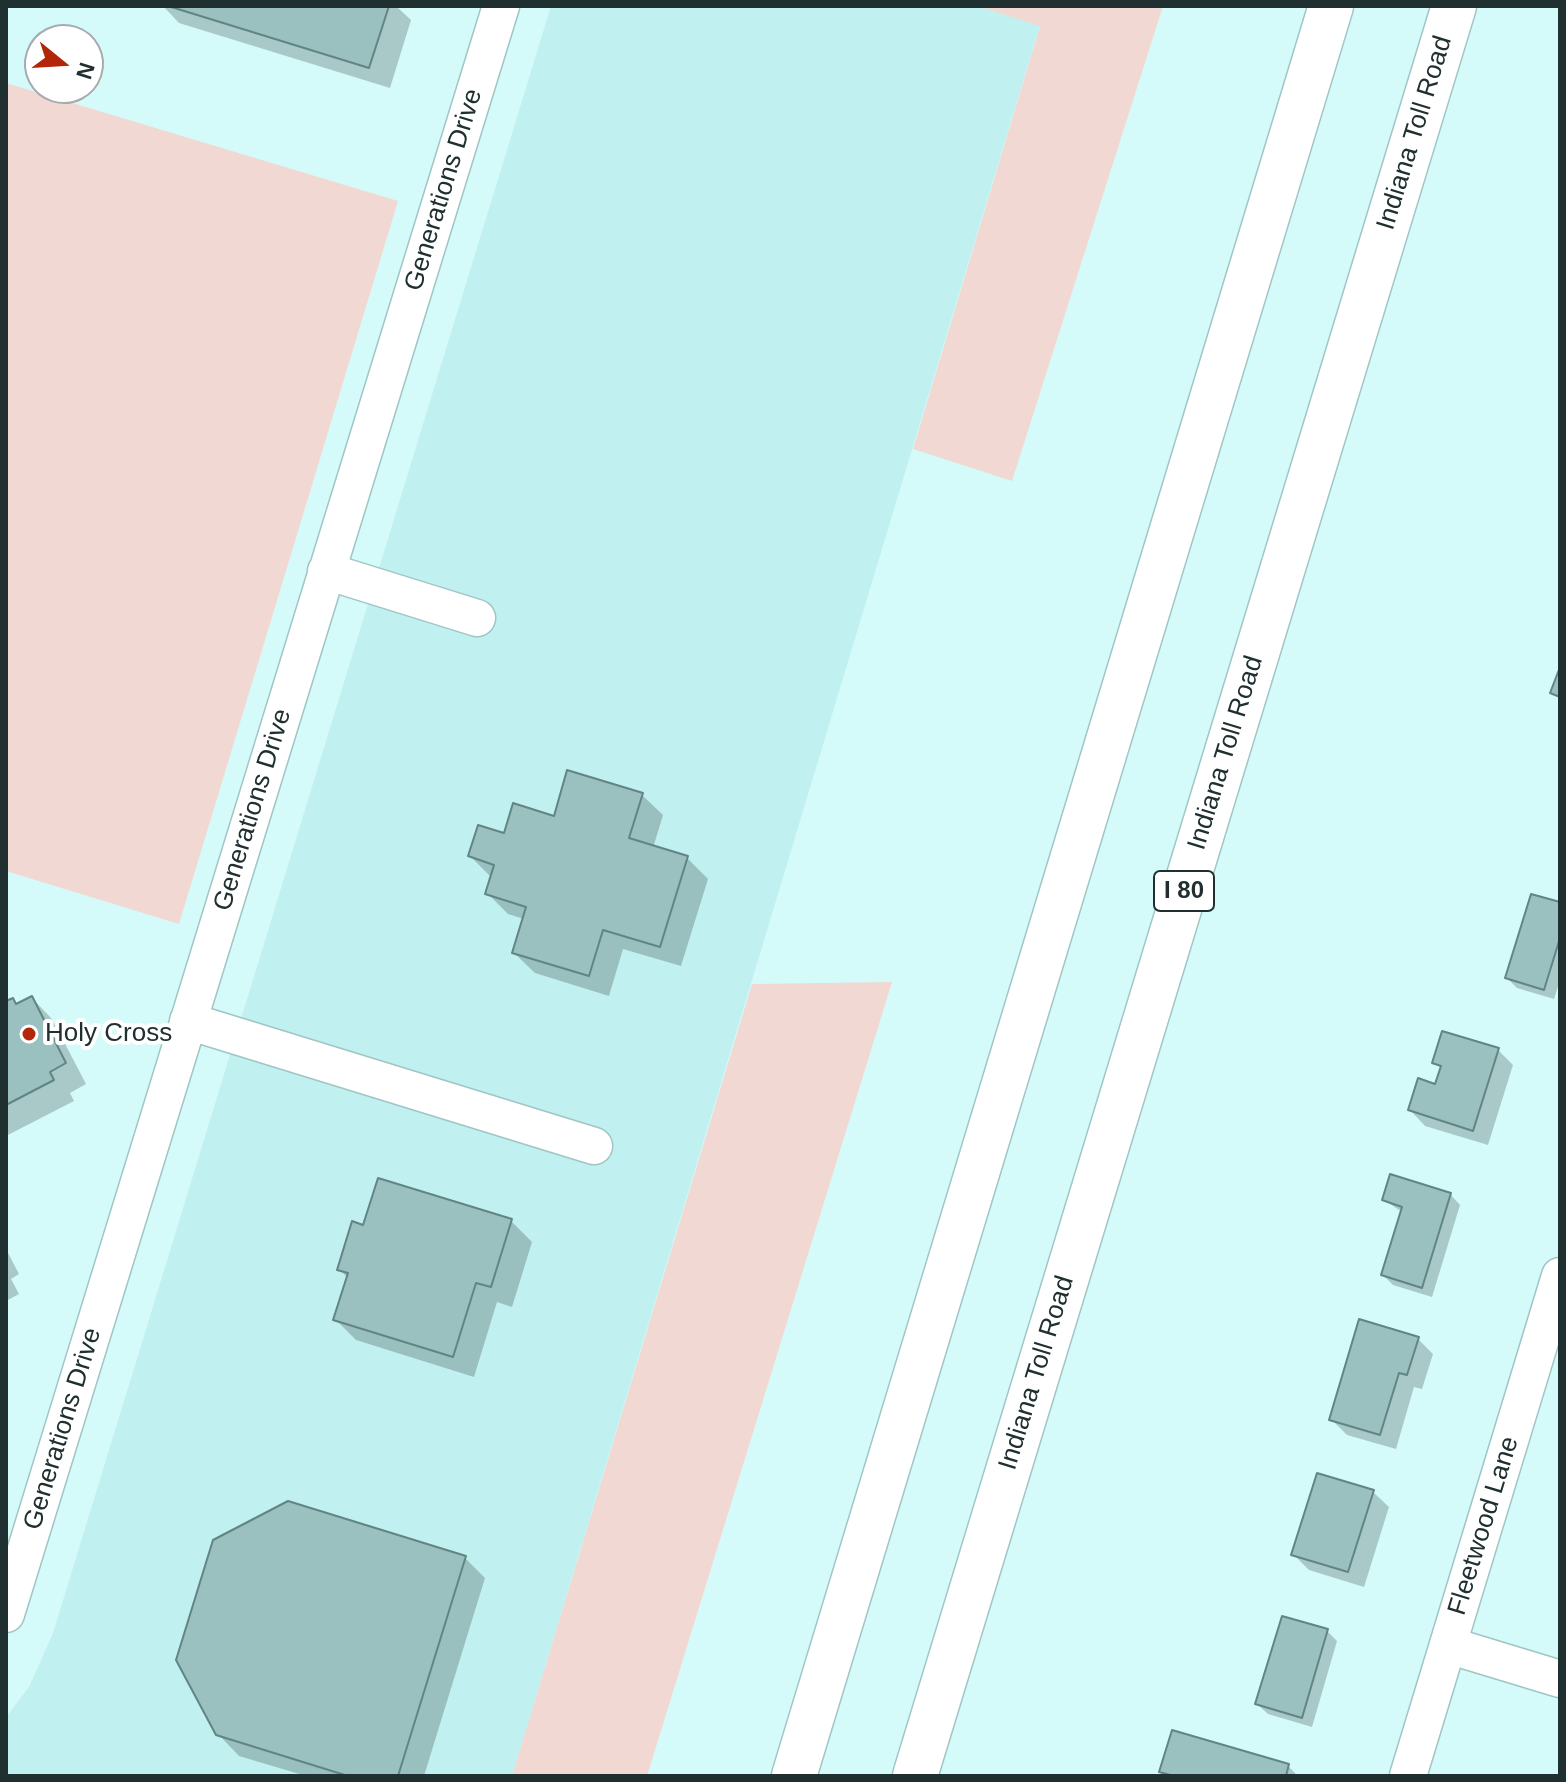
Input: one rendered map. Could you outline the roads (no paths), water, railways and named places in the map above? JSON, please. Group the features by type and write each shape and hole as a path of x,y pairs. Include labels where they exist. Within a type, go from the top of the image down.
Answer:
{"highway":[{"path":"794,1776 1331,6"},
{"name":"Indiana Toll Road","path":"915,1776 1454,6"}],"street":[{"name":"Generations Drive","path":"6,1614 501,6"},
{"path":"326,571 477,618"},
{"path":"188,1021 594,1146"},
{"name":"Fleetwood Lane","path":"1408,1776 1560,1276"},
{"path":"1448,1645 1560,1679"}],"place":[{"name":"Holy Cross","path":"29,1034"}]}
